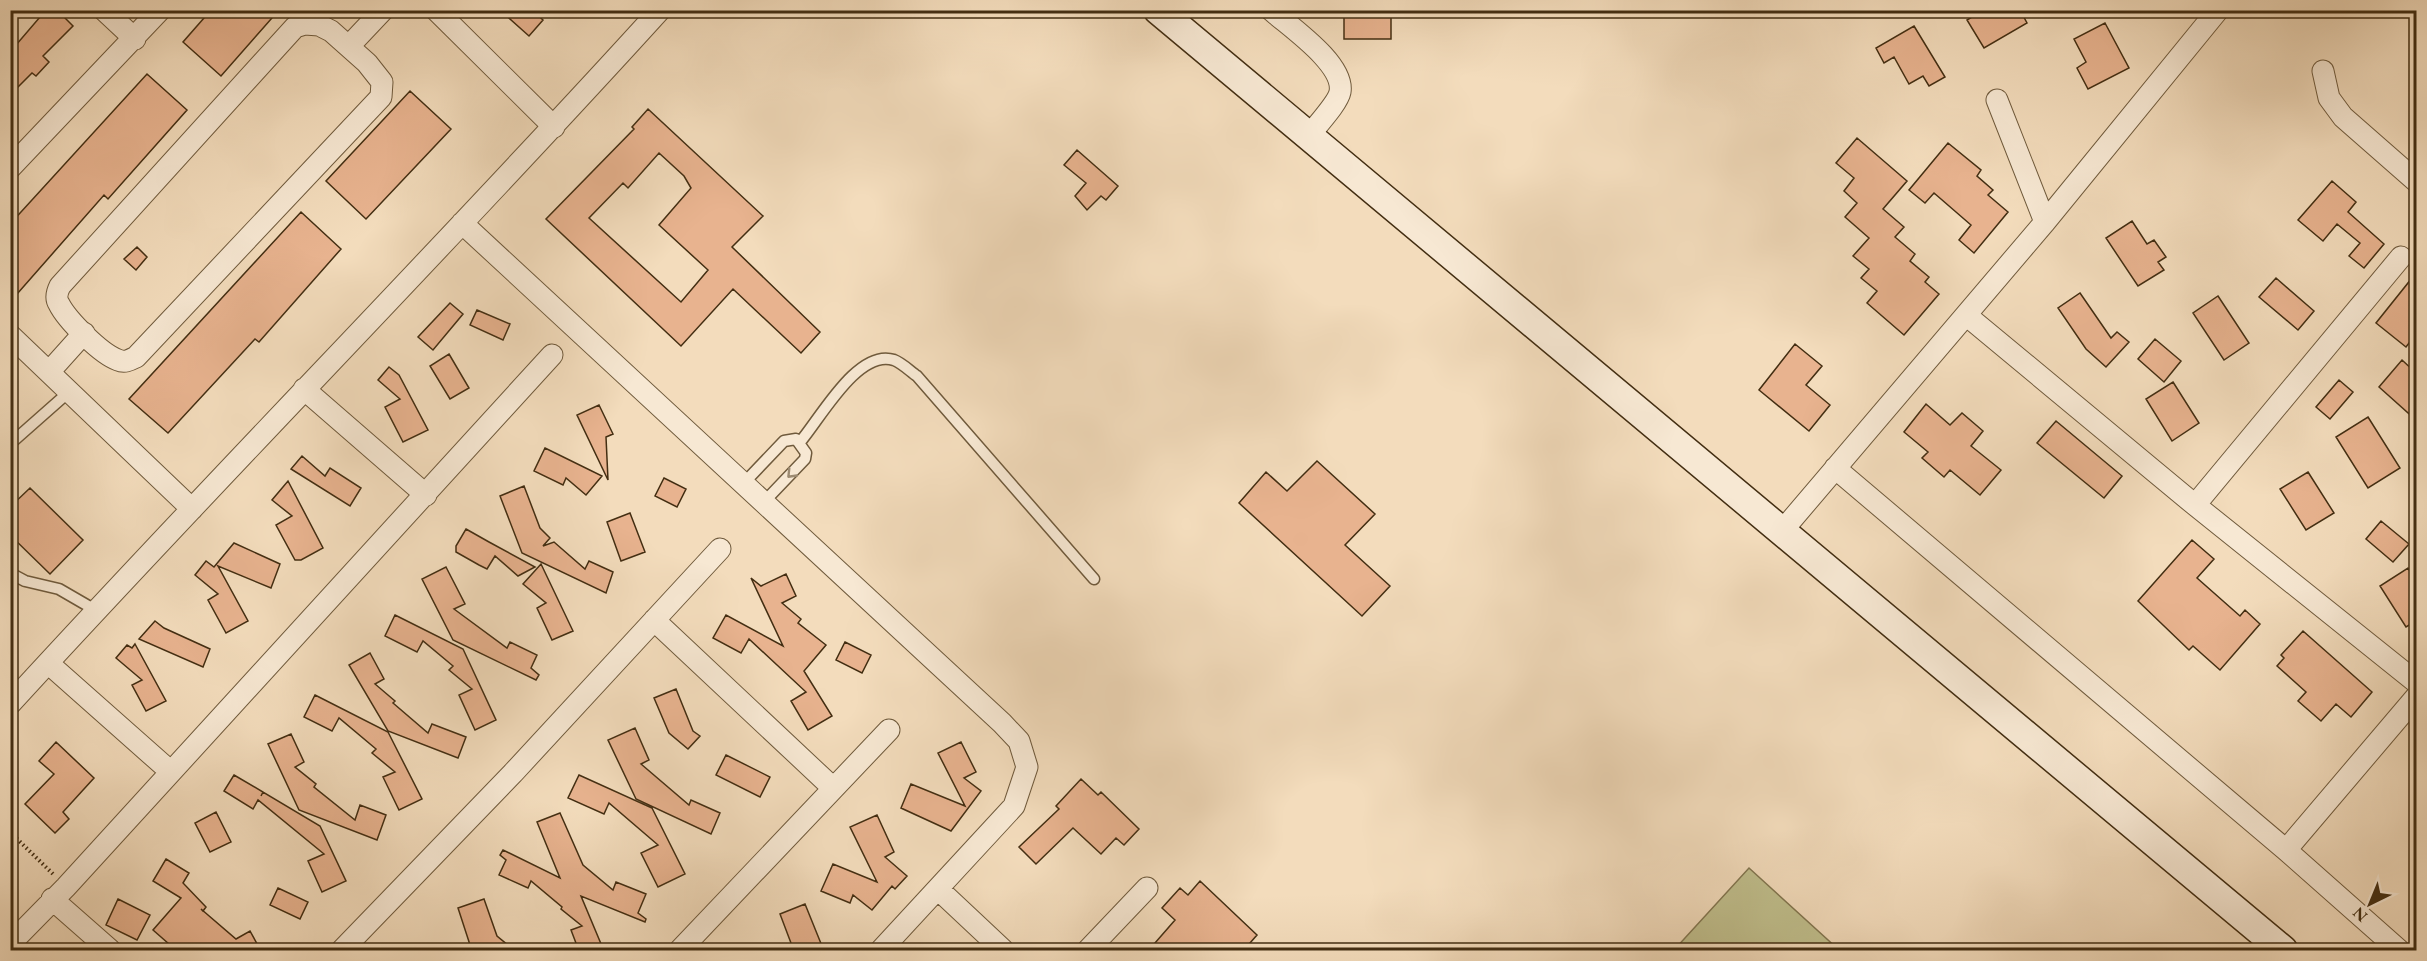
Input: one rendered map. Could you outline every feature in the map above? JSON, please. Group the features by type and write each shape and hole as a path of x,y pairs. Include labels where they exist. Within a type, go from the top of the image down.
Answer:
{"street":[{"path":"104,10 135,39"},
{"path":"10,168 135,39 160,10"},
{"path":"349,46 383,10"},
{"path":"10,704 304,389 554,127 660,10"},
{"path":"1158,10 2283,951"},
{"path":"1271,10 1332,64 1340,80 1340,94 1308,137"},
{"path":"1782,531 2045,222 2218,10"},
{"path":"442,13 554,127"},
{"path":"305,24 319,25 349,46 382,82 381,97 373,107 136,357 127,361 119,360 84,333 59,304 57,298 60,286 295,27 305,24"},
{"path":"2323,71 2329,98 2343,117 2416,181"},
{"path":"1996,100 2045,222"},
{"path":"462,223 1019,741 1027,767 1014,806 881,951"},
{"path":"2196,505 2400,257"},
{"path":"1966,315 2196,505 2416,682"},
{"path":"49,372 84,333"},
{"path":"10,335 192,509"},
{"path":"10,944 426,495 552,355"},
{"path":"304,389 426,495"},
{"path":"1835,468 2286,850 2399,951"},
{"path":"355,946 720,549"},
{"path":"654,620 833,788"},
{"path":"48,663 171,772"},
{"path":"2286,850 2416,697"},
{"path":"680,951 889,730"},
{"path":"1088,951 1147,888"},
{"path":"938,889 1003,951"},
{"path":"59,893 110,951"}],"lane":[{"path":"800,442 857,369 878,360 894,360 917,376 1094,579"},
{"path":"10,444 70,392"},
{"path":"743,484 784,441 796,439 800,442 806,453 805,459 763,503"},
{"path":"10,573 25,581 59,589 97,611"}],"path":[{"path":"10,832 59,893"}],"shaded area":[{"path":"1749,868 1839,950 1674,950"}],"building":[{"path":"46,10 57,10 73,26 43,56 49,62 36,76 32,73 10,95 10,52"},
{"path":"211,10 279,10 221,76 183,42"},
{"path":"500,10 532,10 543,20 529,36"},
{"path":"1344,10 1391,10 1391,39 1344,39"},
{"path":"1983,10 2020,10 2027,23 1984,48 1967,20"},
{"path":"2105,23 2129,68 2088,89 2077,68 2086,62 2074,39"},
{"path":"1914,26 1945,77 1929,86 1923,76 1909,84 1894,57 1884,63 1876,48"},
{"path":"147,74 187,110 108,199 104,195 10,302 10,224"},
{"path":"410,91 451,129 366,219 326,181"},
{"path":"648,109 763,216 732,247 820,332 801,353 733,289 681,346 546,219 634,129 632,127","holes":["659,153 684,176 691,188 659,225 708,270 681,302 589,218 623,183 628,188"]},
{"path":"1857,138 1907,181 1883,209 1904,227 1895,237 1915,254 1910,261 1929,277 1925,282 1939,294 1904,335 1867,303 1877,291 1861,278 1869,269 1853,256 1869,238 1845,217 1857,203 1844,191 1854,178 1836,163"},
{"path":"1948,143 1981,170 1977,176 1993,190 1988,195 2008,212 1974,253 1959,240 1971,225 1934,193 1925,203 1909,190"},
{"path":"1077,150 1118,186 1106,200 1101,196 1087,210 1075,196 1086,183 1064,165"},
{"path":"2332,181 2356,202 2348,212 2384,244 2364,268 2349,256 2360,243 2337,224 2323,241 2298,220"},
{"path":"301,212 341,249 259,342 255,339 168,433 129,399"},
{"path":"2132,221 2147,244 2154,240 2166,257 2158,262 2164,270 2138,286 2106,238"},
{"path":"137,247 147,257 136,270 124,259"},
{"path":"2416,273 2416,334 2406,347 2376,323"},
{"path":"2276,278 2314,311 2298,330 2259,297"},
{"path":"2080,293 2111,338 2117,332 2129,342 2106,367 2086,349 2058,308"},
{"path":"2218,296 2249,343 2224,360 2193,313"},
{"path":"450,303 463,314 433,350 418,337"},
{"path":"477,310 510,324 503,340 470,325"},
{"path":"2155,339 2181,361 2164,382 2138,359"},
{"path":"1795,344 1822,366 1806,385 1830,405 1809,431 1759,390"},
{"path":"449,354 469,388 450,399 430,366"},
{"path":"2402,360 2416,373 2416,420 2379,387"},
{"path":"389,367 399,375 428,430 403,442 385,407 400,399 378,380"},
{"path":"2339,380 2353,392 2330,419 2316,407"},
{"path":"2173,382 2199,423 2172,441 2146,399"},
{"path":"1926,404 1950,425 1962,413 1983,431 1971,446 2001,470 1980,495 1950,470 1944,477 1922,458 1928,452 1904,432"},
{"path":"599,405 613,434 606,437 608,480 577,415"},
{"path":"2368,417 2400,468 2368,488 2336,437"},
{"path":"2056,421 2122,476 2104,498 2037,443"},
{"path":"545,448 602,476 586,495 566,478 563,485 534,471"},
{"path":"302,456 325,476 330,468 361,488 350,506 291,469"},
{"path":"1317,461 1375,514 1345,545 1390,586 1362,616 1239,503 1266,472 1287,491"},
{"path":"2308,472 2334,513 2306,530 2280,489"},
{"path":"664,478 686,489 677,507 655,496"},
{"path":"288,481 323,548 301,560 295,560 276,525 292,516 272,500"},
{"path":"524,486 540,528 550,538 543,546 554,542 585,569 589,561 613,572 606,593 522,553 500,496"},
{"path":"30,488 83,540 50,574 10,535 10,507"},
{"path":"630,513 645,552 621,561 607,522"},
{"path":"2381,521 2409,544 2393,562 2366,539"},
{"path":"466,529 535,567 518,576 495,556 487,569 479,565 456,552 456,546"},
{"path":"2192,540 2214,559 2197,578 2240,616 2245,610 2260,624 2220,670 2193,646 2189,650 2138,601"},
{"path":"234,543 280,564 271,588 218,566 248,621 226,633 208,600 218,594 195,575 206,561 214,567"},
{"path":"541,564 573,631 552,640 537,608 546,603 523,584"},
{"path":"446,567 465,604 454,609 507,648 510,642 537,655 531,668 539,675 536,680 453,640 422,579"},
{"path":"2408,568 2416,582 2416,621 2406,627 2380,586"},
{"path":"786,574 796,596 782,603 801,619 798,623 826,645 804,671 832,716 808,730 791,701 806,692 749,639 741,653 713,638 726,615 783,646 751,578 761,586"},
{"path":"395,615 463,649 496,720 475,730 459,695 472,689 449,670 453,666 423,641 417,652 385,636"},
{"path":"155,621 164,628 210,649 203,667 139,639"},
{"path":"2303,631 2372,692 2351,717 2336,704 2321,721 2298,701 2306,692 2277,666 2284,658 2281,655"},
{"path":"845,642 871,655 862,673 836,660"},
{"path":"135,644 166,701 146,711 132,685 142,680 116,658 127,645 132,648"},
{"path":"370,653 384,679 375,684 395,701 393,703 428,733 432,724 466,737 458,758 388,731 349,665"},
{"path":"676,689 693,731 700,736 688,749 669,733 654,698"},
{"path":"315,695 388,732 422,799 399,810 383,777 395,772 372,753 376,749 339,718 332,731 304,717"},
{"path":"635,728 649,760 641,764 689,805 691,800 720,813 711,834 636,799 608,740"},
{"path":"291,734 304,762 295,767 316,784 314,787 355,820 360,805 386,815 377,840 299,810 268,744"},
{"path":"56,742 94,778 63,812 69,819 55,833 25,804 54,774 39,761"},
{"path":"961,742 976,772 964,778 981,791 951,831 901,808 911,784 965,806 938,753"},
{"path":"726,755 770,777 760,797 716,775"},
{"path":"234,775 320,826 346,881 322,892 308,861 324,854 258,800 253,809 224,791"},
{"path":"579,775 652,808 685,874 658,887 641,853 658,845 609,803 604,814 568,798"},
{"path":"1081,779 1098,795 1101,792 1139,829 1124,845 1116,838 1101,854 1073,828 1036,864 1019,847 1059,809 1056,806"},
{"path":"216,812 231,842 210,852 195,823"},
{"path":"560,813 583,865 613,890 616,882 646,894 638,913 646,919 645,922 581,896 604,951 579,951 571,930 582,926 561,909 562,907 531,881 528,888 499,875 506,860 500,855 503,850 560,878 537,822"},
{"path":"877,815 894,852 885,857 907,876 895,889 892,886 872,910 853,895 850,903 821,891 833,864 877,882 850,827"},
{"path":"166,859 189,873 183,883 206,907 203,911 236,939 250,931 261,951 177,951 153,930 181,898 153,881"},
{"path":"1200,881 1257,935 1243,951 1148,951 1175,920 1162,908 1180,888 1188,895"},
{"path":"278,888 308,902 300,919 270,905"},
{"path":"118,899 150,915 137,940 106,925"},
{"path":"484,899 497,936 515,951 472,951 458,908"},
{"path":"805,904 824,951 794,951 780,914"}]}
